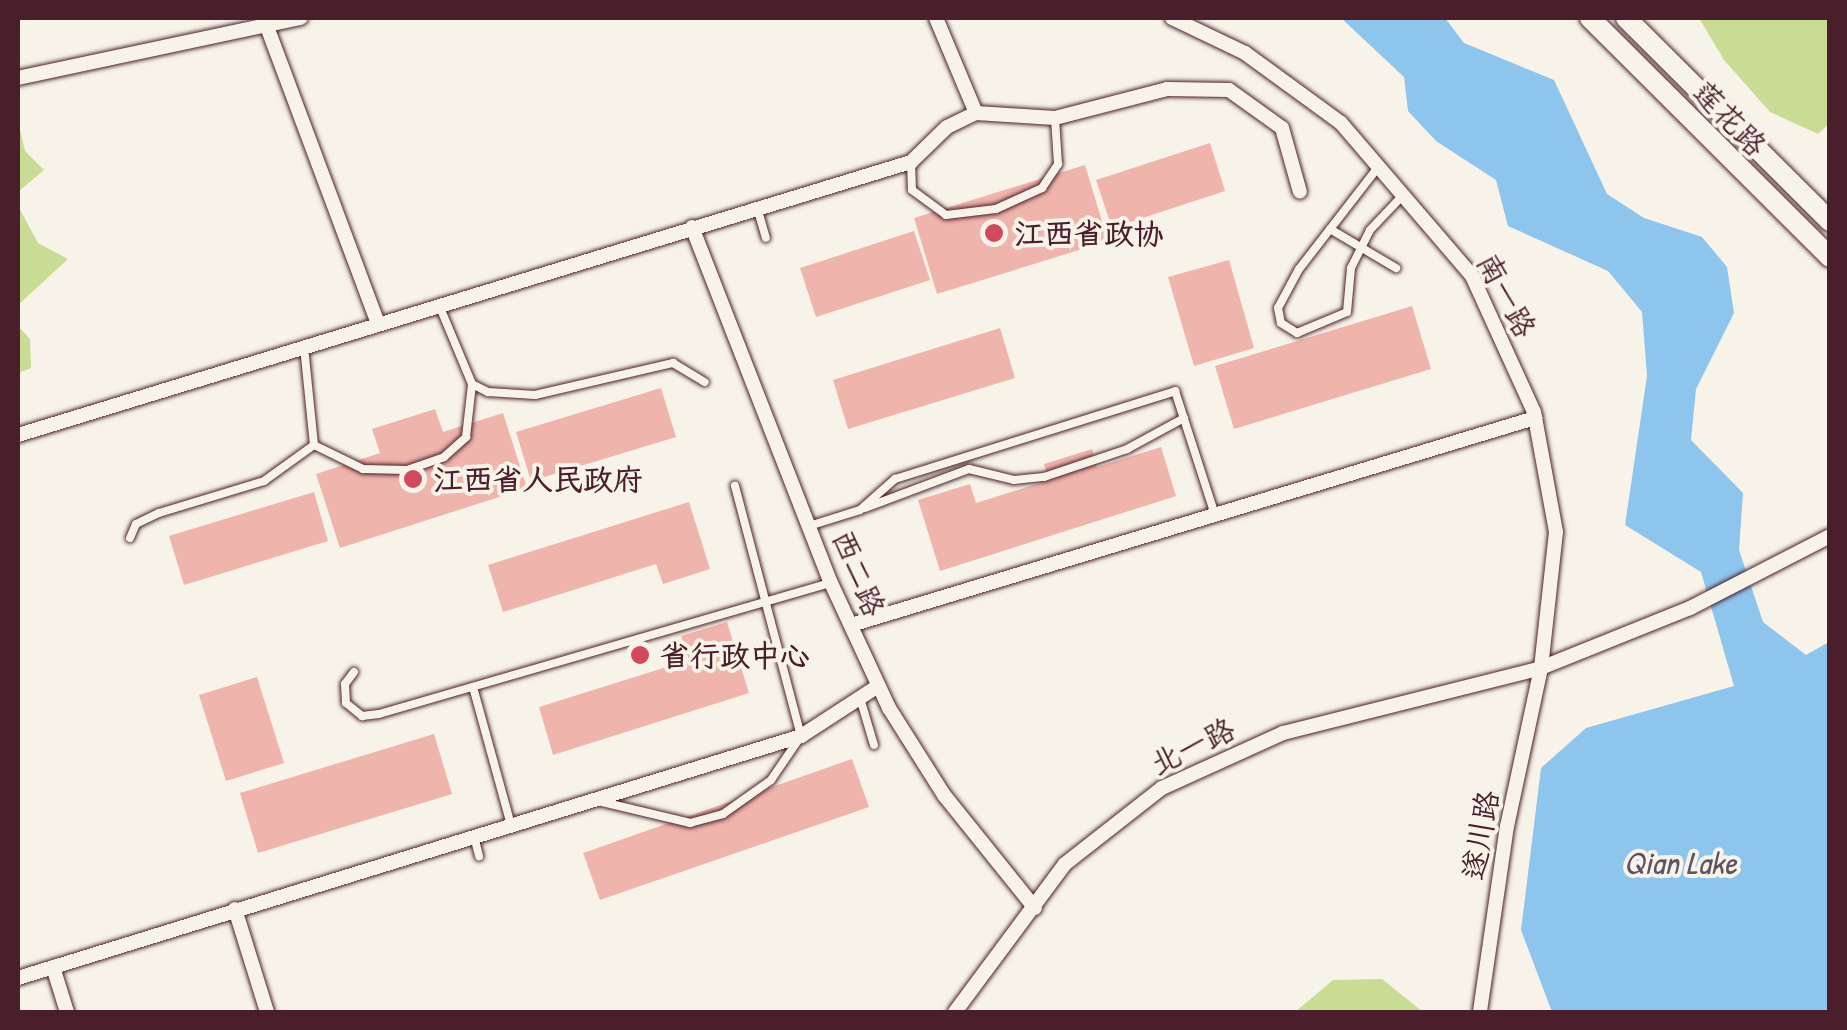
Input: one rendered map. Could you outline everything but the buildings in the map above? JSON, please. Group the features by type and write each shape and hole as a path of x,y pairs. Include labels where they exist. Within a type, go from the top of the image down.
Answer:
{"main road":[{"name":"莲花路","path":"1590,18 1830,257"},
{"name":"莲花路","path":"1626,18 1830,221"}],"street":[{"path":"18,78 301,18"},
{"path":"936,18 976,113"},
{"name":"南一路","path":"1172,18 1245,53 1341,123 1472,276 1535,418 1556,532 1541,668"},
{"path":"266,24 378,324"},
{"path":"18,434 911,162 948,128 976,113 1054,118 1167,89 1229,90 1282,128 1300,192"},
{"name":"西二路","path":"692,227 831,582 878,686 944,794 1035,908"},
{"path":"850,625 1535,418"},
{"name":"北一路","path":"955,1012 1066,864 1162,788 1283,733 1541,668 1690,608 1768,572 1830,536"},
{"name":"遂川路","path":"1480,1012 1507,826 1541,668"},
{"path":"18,978 801,736 878,686"},
{"path":"235,909 266,1012"},
{"path":"53,967 67,1012"}],"lane":[{"path":"911,162 912,190 946,215 996,208 1042,188 1058,164 1054,118"},
{"path":"1378,166 1278,308 1281,322 1298,333 1347,312 1351,268 1361,248 1404,194"},
{"path":"756,208 766,238"},
{"path":"1330,229 1396,268"},
{"path":"314,446 363,469 407,470 444,456 466,437 472,384 438,305"},
{"path":"304,346 314,446"},
{"path":"472,384 488,392 535,395 673,363 705,382"},
{"path":"860,510 895,479 1175,391 1215,515"},
{"path":"810,526 969,469 1014,480 1044,476 1126,449 1184,418"},
{"path":"130,538 136,524 159,513 264,481 314,446"},
{"path":"594,800 690,823 722,814 771,780 801,736 735,486"},
{"path":"354,672 346,684 346,703 362,716 831,582"},
{"path":"473,687 511,825"},
{"path":"860,698 874,745"},
{"path":"474,836 478,856"}],"green space":[{"path":"1699,18 1829,18 1829,124 1818,134 1770,112 1724,60"},
{"path":"18,121 25,151 44,170 18,192"},
{"path":"18,206 38,243 68,259 18,305"},
{"path":"18,326 30,339 31,368 18,373"},
{"path":"1382,979 1423,1012 1295,1012 1333,980"}],"water":[{"name":"Qian Lake","path":"1341,18 1445,18 1464,43 1554,80 1607,194 1644,218 1702,237 1727,267 1734,313 1696,389 1691,440 1743,493 1739,550 1763,622 1806,655 1829,642 1829,1012 1552,1012 1521,930 1541,768 1586,728 1734,686 1701,572 1625,525 1647,376 1642,312 1608,271 1508,226 1496,180 1436,141 1408,111 1404,77"}],"place":[{"name":"江西省政协","path":"994,233"},
{"name":"江西省人民政府","path":"413,479"},
{"name":"省行政中心","path":"640,655"}]}
